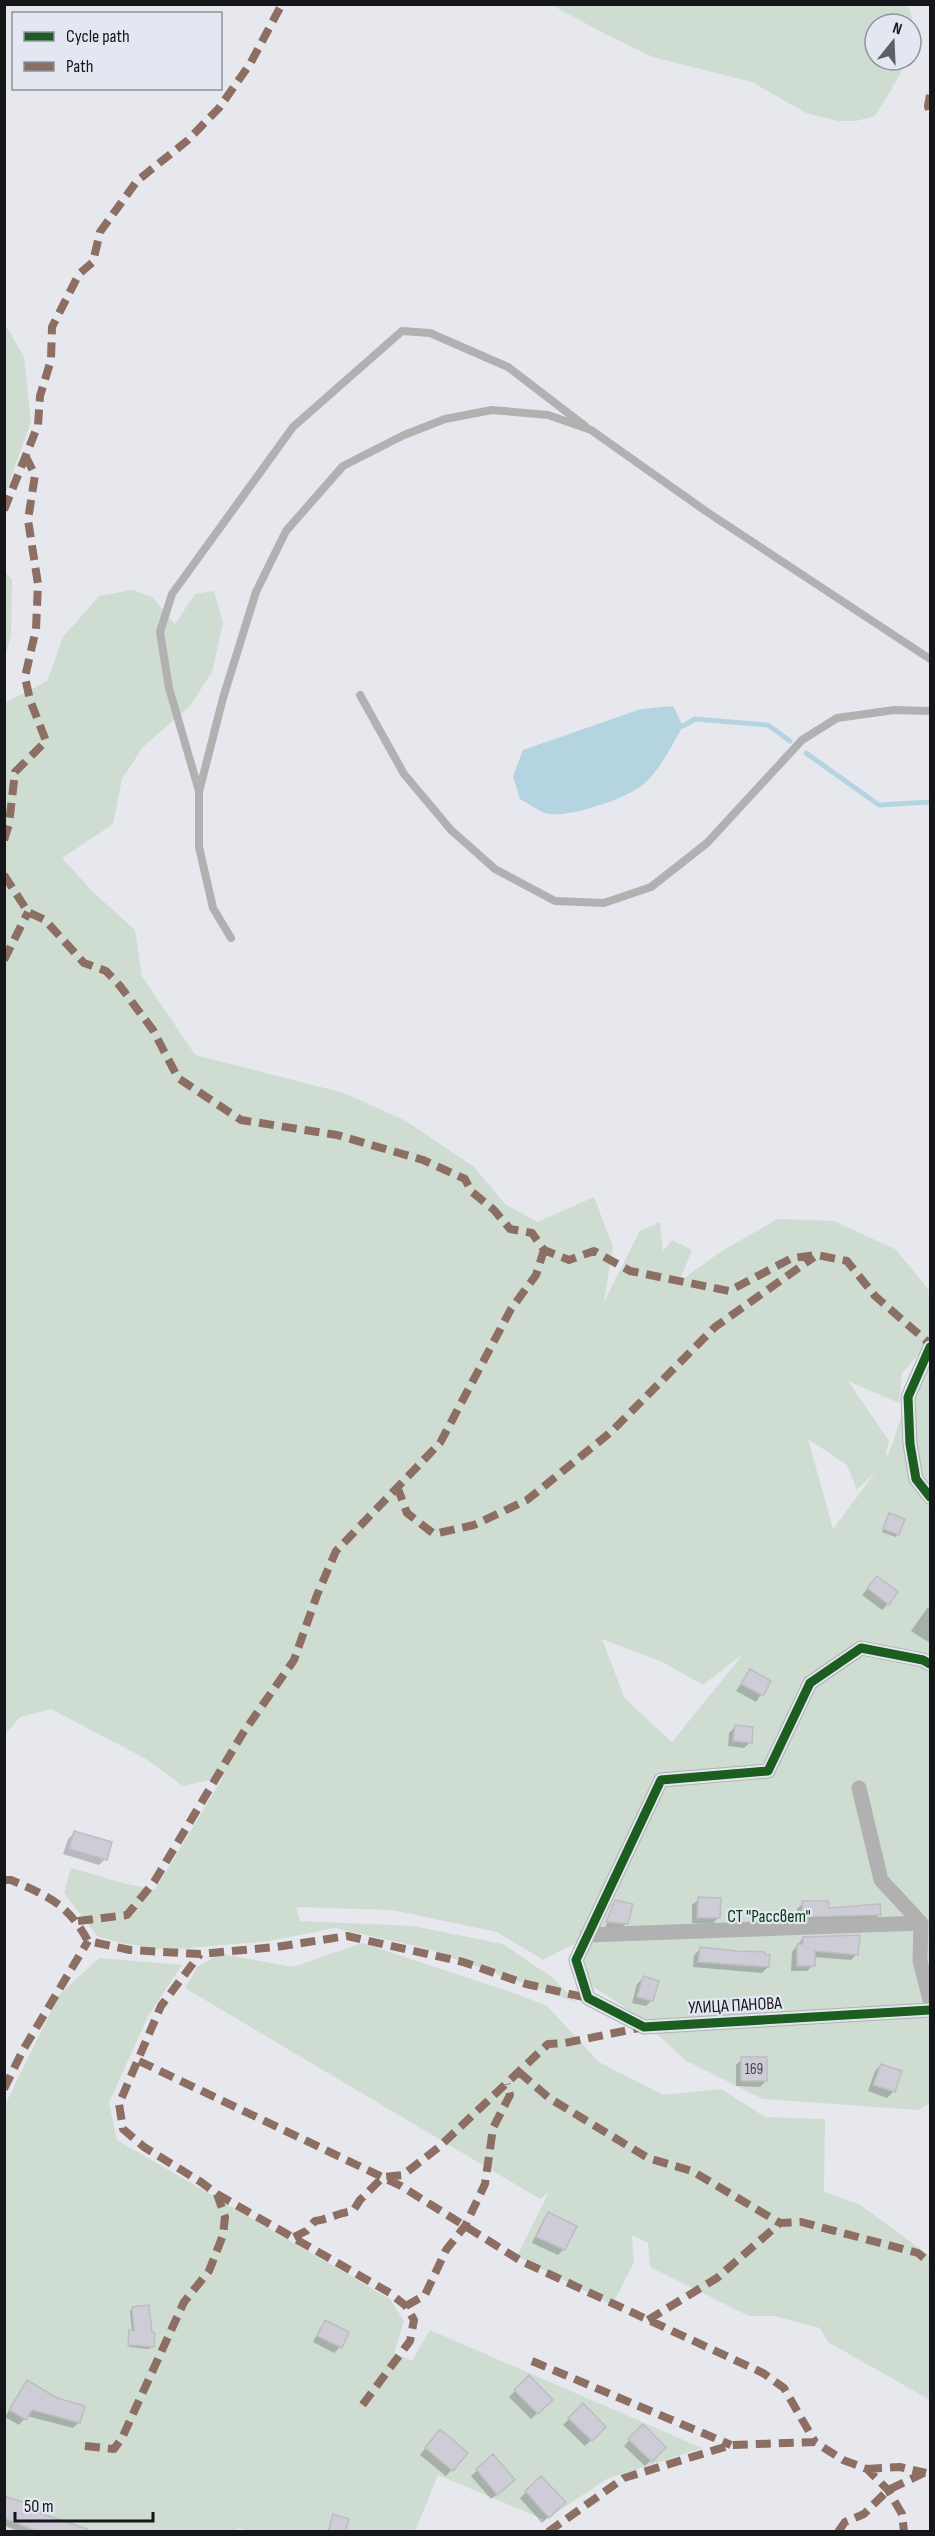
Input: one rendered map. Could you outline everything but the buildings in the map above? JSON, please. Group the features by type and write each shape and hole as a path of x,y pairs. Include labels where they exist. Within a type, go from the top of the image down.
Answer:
{"street":[{"path":"930,1347 908,1397 910,1444 916,1479 930,1497"},
{"path":"921,1923 587,1935 661,1780 768,1772 810,1683 861,1648 923,1660 930,1664"},
{"path":"859,1788 881,1880 921,1923 920,1961 930,2000"},
{"name":"УЛИЦА ПАНОВА","path":"587,1935 576,1960 588,1998 644,2027 930,2010"}],"lane":[{"path":"199,792 169,688 160,632 172,594 293,427 402,331 430,333 508,367 591,430 707,512 930,659"},
{"path":"231,938 213,908 199,847 199,792 223,698 256,592 286,531 343,466 404,435 445,419 492,410 548,415 591,430"},
{"path":"360,695 404,774 451,830 495,869 555,901 565,902 604,903 651,887 707,843 802,740 837,718 894,710 930,711"}],"green space":[{"path":"552,5 907,5 910,12 863,12 863,72 901,72 875,116 856,121 838,121 806,113 752,82 653,57"},
{"path":"5,324 24,357 31,422 5,494"},
{"path":"5,573 12,579 11,635 5,656"},
{"name":"СТ \"Рассвет\"","path":"132,590 152,597 175,624 195,594 214,591 223,623 212,672 190,706 143,747 122,779 113,824 62,858 93,892 135,930 142,976 195,1055 344,1093 406,1121 474,1167 505,1204 538,1222 594,1197 613,1247 604,1302 640,1231 660,1222 663,1251 672,1240 692,1250 679,1282 720,1252 778,1219 834,1221 895,1249 930,1291 930,2103 918,2110 763,2099 685,2060 638,2016 586,1982 574,1944 543,1960 497,1932 392,1910 296,1907 300,1921 413,1926 503,1944 553,1978 576,2002 425,1948 335,1928 269,1941 166,1950 121,1943 97,1936 64,1893 71,1868 155,1890 223,1777 183,1786 146,1759 51,1709 20,1717 5,1734 5,703 47,681 63,637 99,596","holes":["925,1347 889,1453 885,1457 889,1441 848,1381 899,1403 902,1373","808,1439 847,1465 857,1490 877,1470 833,1529","602,1639 662,1662 703,1685 744,1653 672,1742 625,1699"]},
{"path":"362,1943 547,2006 599,2062 663,2095 721,2089 765,2117 825,2119 824,2192 859,2204 930,2256 930,2400 828,2342 820,2328 774,2316 749,2316 650,2267 648,2243 632,2235 634,2262 612,2305 517,2256 549,2192 540,2199 185,1988 198,1966 221,1954 293,1967"},
{"path":"99,1958 182,1965 148,2016 109,2103 117,2140 390,2299 404,2321 394,2353 412,2361 430,2330 702,2448 607,2479 545,2520 438,2475 415,2531 253,2532 237,2528 236,2532 25,2532 5,2525 4,2107 59,1995"}],"water":[{"path":"673,706 683,726 656,770 637,789 612,801 567,813 545,813 520,799 513,776 523,750 641,709"}],"waterway":[{"path":"683,726 695,719 768,725 790,741"},
{"path":"806,753 879,805 930,802"}],"marked path":[{"path":"4,510 38,425 40,396 51,360 52,327 79,274 93,262 100,232 137,181 188,140 219,108 250,64 282,4"},
{"path":"930,95 928,106 930,114"},
{"path":"4,840 9,824 15,772 46,741 30,700 25,677 36,629 38,584 28,520 35,475 26,457"},
{"path":"4,875 28,912 45,920 84,963 106,971 120,986 153,1030 178,1078 241,1120 337,1135 423,1160 465,1179 471,1191 494,1210 510,1229 532,1233 544,1250 569,1260 594,1251 630,1271 729,1291 792,1258 817,1255 847,1261 875,1296 930,1344"},
{"path":"4,960 28,912"},
{"path":"78,1921 127,1915 154,1882 243,1733 294,1660 317,1595 336,1551 440,1443 511,1309 536,1275 544,1250"},
{"path":"397,1486 407,1513 434,1534 474,1525 527,1500 611,1432 715,1327 814,1257"},
{"path":"4,1880 11,1880 56,1903 73,1918 88,1941 130,1950 200,1954 276,1947 347,1936 463,1962 526,1984 588,1998"},
{"path":"4,2089 23,2050 88,1941"},
{"path":"85,2446 114,2449 122,2438 184,2302 209,2271 223,2235 225,2217 217,2194 144,2147 123,2129 119,2104 161,2006 200,1954"},
{"path":"294,2237 306,2231 315,2221 353,2211 360,2200 383,2177 403,2175 439,2147 548,2044 565,2043 644,2027"},
{"path":"139,2061 401,2186 521,2261 763,2373 784,2388 815,2442"},
{"path":"519,2072 549,2098 648,2158 692,2171 780,2223"},
{"path":"406,2306 425,2295 446,2250 465,2226 485,2184 493,2128 510,2095 507,2084"},
{"path":"217,2194 390,2293 406,2306 414,2320 410,2341 361,2407"},
{"path":"648,2320 717,2278 780,2223 801,2222 918,2253 930,2263"},
{"path":"532,2361 731,2445"},
{"path":"548,2532 624,2478 731,2445 815,2442 843,2460 867,2469 888,2490 902,2514 904,2532"},
{"path":"867,2469 900,2467 926,2473"},
{"path":"838,2532 845,2522 864,2514 888,2490 930,2470"}],"cycle path":[{"path":"930,1347 908,1397 910,1444 916,1479 930,1497"},
{"path":"930,1664 923,1660 861,1648 810,1683 768,1771 661,1780 576,1960 588,1998 644,2027 930,2010"}]}
